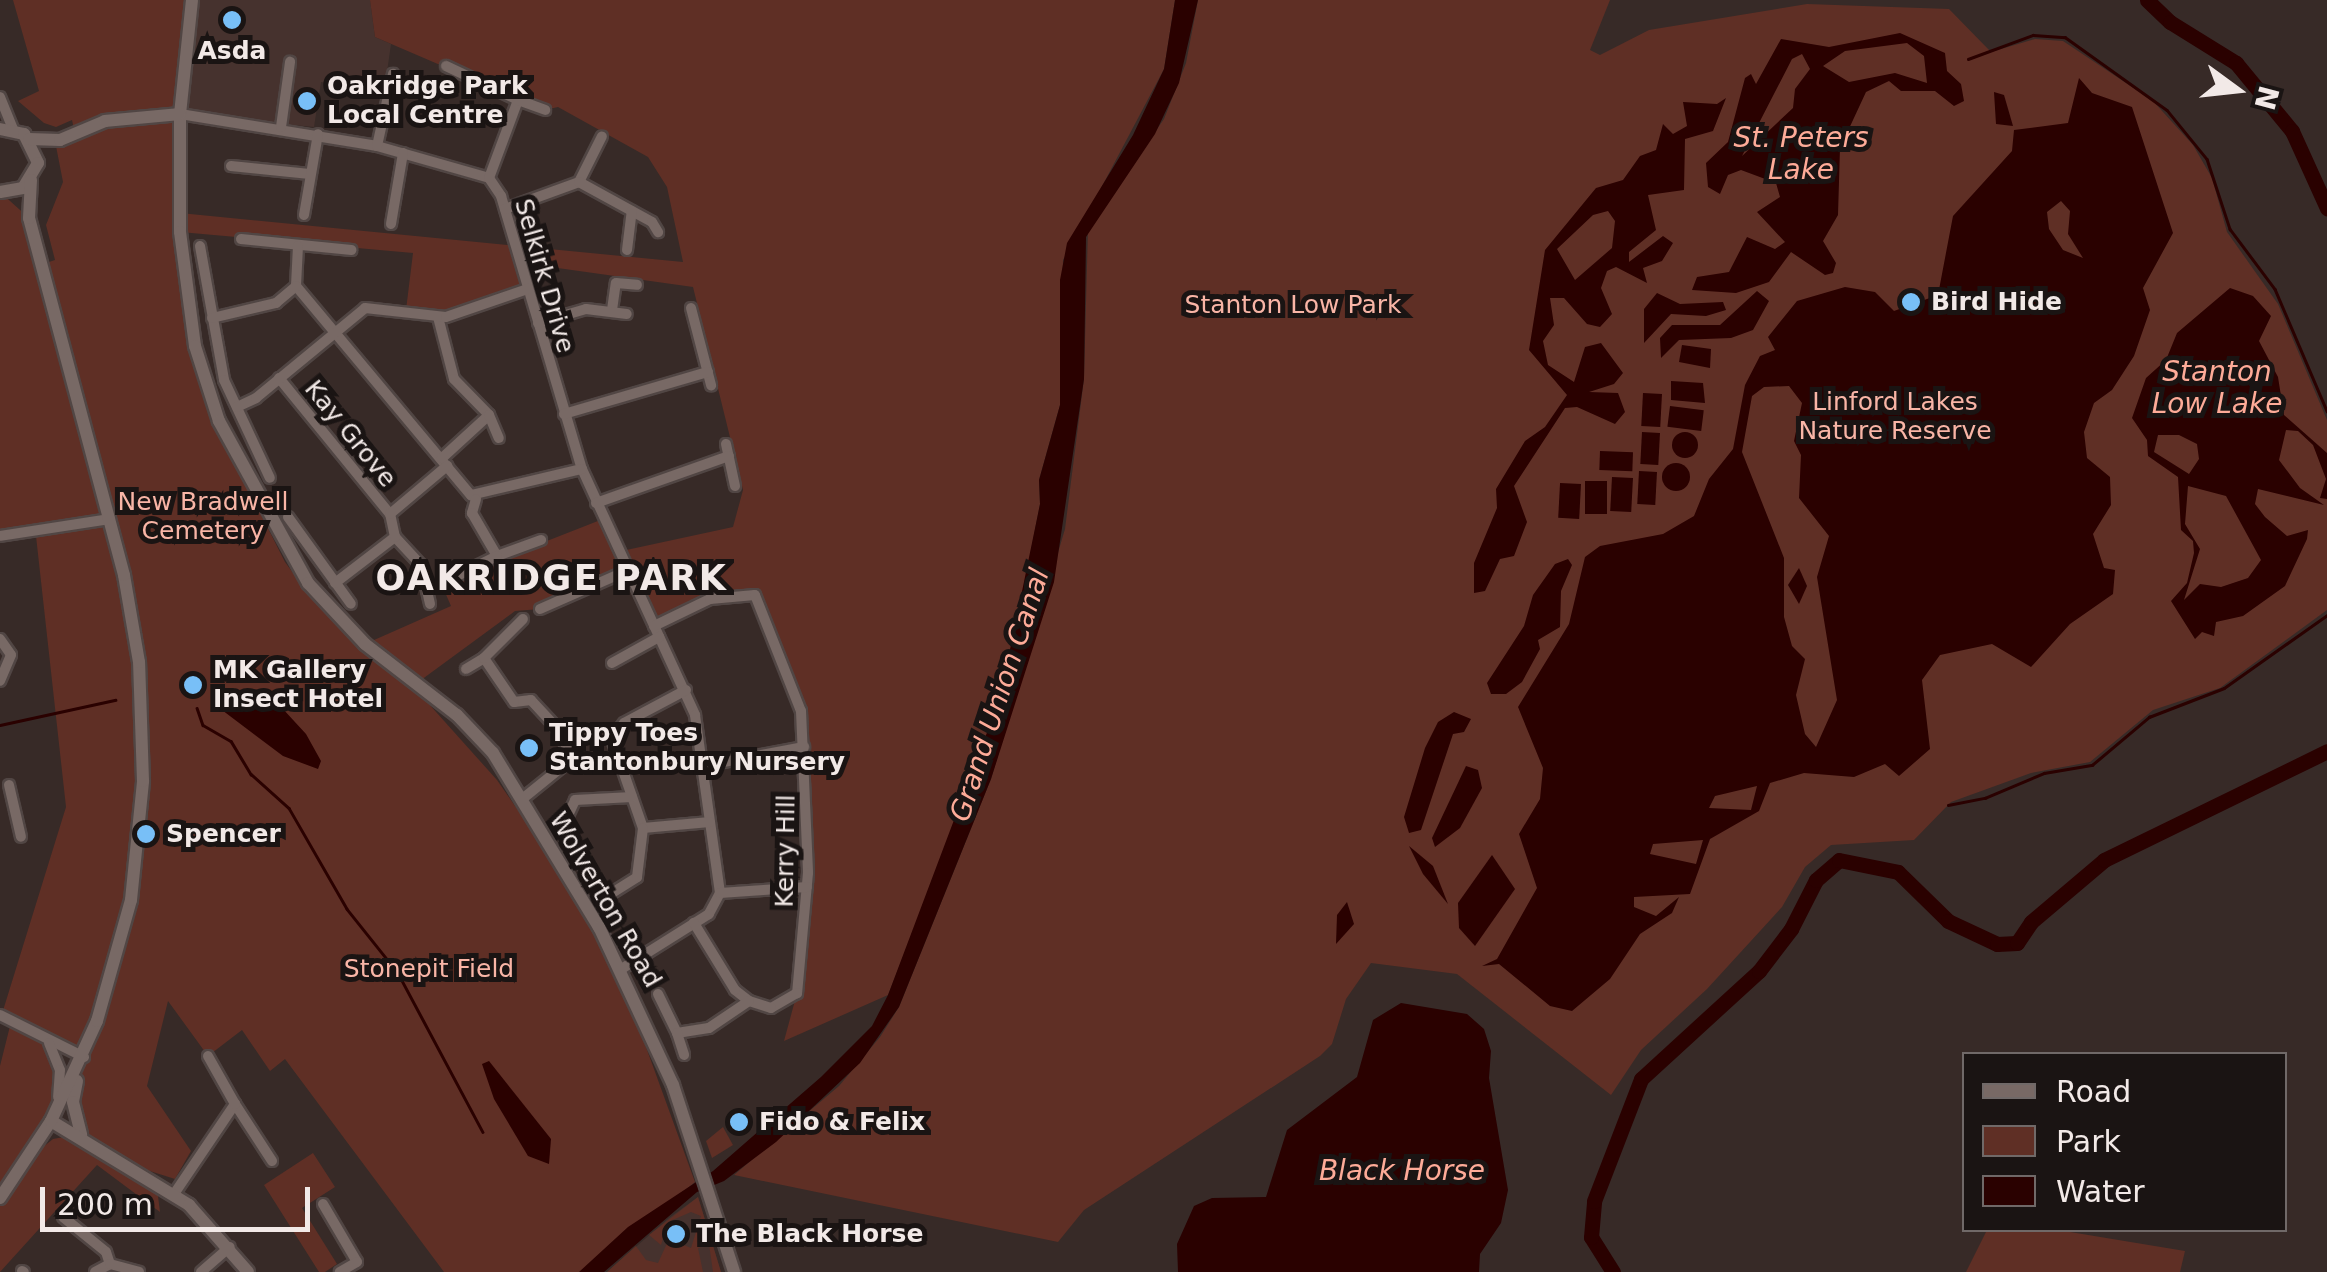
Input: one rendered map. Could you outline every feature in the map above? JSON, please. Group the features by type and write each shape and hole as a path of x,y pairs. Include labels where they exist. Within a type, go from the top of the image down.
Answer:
{"street":[{"name":"Wolverton Road","path":"192,0 180,114 180,232 195,346 219,421 280,538 319,597 365,644 456,714 493,753 623,968 702,1163 734,1272"},
{"path":"281,127 290,62"},
{"path":"446,66 545,110"},
{"path":"377,146 394,74"},
{"path":"0,97 6,130 29,138 62,138 130,116 180,114"},
{"path":"489,178 518,100"},
{"name":"Selkirk Drive","path":"180,114 281,127 377,146 489,178 505,208 582,470 626,571 686,690 703,766 720,893"},
{"path":"304,216 318,134"},
{"path":"505,208 578,182 603,136"},
{"path":"29,138 38,162"},
{"path":"62,138 38,162 31,180 29,218 110,519 138,662 143,743 132,900 82,1061 73,1102 80,1134"},
{"path":"390,224 403,153"},
{"path":"231,166 310,174"},
{"path":"29,218 2,193 31,180"},
{"path":"578,182 632,211 658,232"},
{"path":"627,250 632,211"},
{"path":"241,239 350,250"},
{"path":"200,246 224,380 270,478"},
{"path":"298,246 296,286 476,499"},
{"path":"612,310 616,283 637,285"},
{"path":"212,318 276,303 296,286"},
{"path":"236,407 370,306 438,318 528,289"},
{"path":"564,414 710,379 692,308"},
{"path":"538,323 612,310 627,314"},
{"path":"438,318 454,379 488,415 498,438"},
{"name":"Kay Grove","path":"279,378 390,514"},
{"path":"430,604 421,564 395,537 390,514 488,415"},
{"path":"596,503 728,450 735,486"},
{"path":"476,499 582,470"},
{"path":"476,499 472,514 497,556"},
{"path":"288,517 351,604"},
{"path":"0,536 110,519"},
{"path":"335,583 395,537"},
{"path":"454,577 541,540"},
{"path":"540,608 626,571"},
{"name":"Kerry Hill","path":"656,632 710,599 755,596 800,711 807,887 797,993 770,1008 749,1001"},
{"path":"466,669 484,658 523,620"},
{"path":"612,663 656,632"},
{"path":"0,639 11,656 0,682"},
{"path":"484,658 514,702 531,700 573,754 566,768 521,800"},
{"path":"604,898 637,877 643,828 614,730 686,690"},
{"path":"703,766 804,747"},
{"path":"9,784 21,837"},
{"path":"614,914 564,836 564,824 575,800 632,796"},
{"path":"643,828 710,822"},
{"path":"623,968 716,906 720,893 807,887"},
{"path":"677,1033 709,1028 749,1001 735,990 694,923"},
{"path":"658,994 684,1055"},
{"path":"0,1015 82,1061"},
{"path":"49,1043 60,1070 53,1117"},
{"path":"208,1056 272,1161"},
{"path":"0,1198 53,1117 82,1061"},
{"path":"174,1194 235,1104"},
{"path":"53,1117 174,1194 230,1247 248,1272"},
{"path":"323,1204 360,1267 340,1272"},
{"path":"63,1217 106,1252 110,1264"},
{"path":"202,1272 230,1247"},
{"path":"95,1272 110,1264 139,1272"}],"shaded area":[{"name":"Oakridge Park Local Centre","path":"191,0 370,0 375,37 391,44 384,93 321,82 314,127 180,114"},
{"path":"698,1197 721,1272 607,1272 669,1218"}],"green space":[{"path":"13,0 192,0 180,213 683,262 667,187 648,157 558,107 545,110 375,37 370,0 1175,0 1164,69 1063,260 1060,405 1039,480 1040,504 1014,637 982,756 888,995 784,1041 797,993 808,873 801,711 755,595 711,599 654,626 626,572 540,609 515,611 417,683 365,644 451,606 444,590 455,577 603,519 617,552 733,527 743,490 693,287 522,263 528,289 446,317 406,310 413,253 180,232 206,406 285,562 312,599 428,703 497,780 599,927 646,1047 695,1182 584,1272 444,1272 285,1059 270,1071 242,1030 208,1056 168,1001 147,1086 191,1151 175,1179 134,1166 157,1188 160,1212 97,1165 0,1272 0,1066 10,1026 1,1017 66,807 36,536 0,536 0,192 29,218 43,264 55,260 46,225 63,182 55,141 75,134 72,120 56,127 44,123 18,101 39,91","holes":["51,1044 84,1058 73,1102 80,1134 53,1139 28,1159 61,1085"]},
{"path":"1198,0 1610,0 1590,50 1600,55 1649,30 1807,4 1949,9 1991,52 2035,39 2063,41 2153,101 2193,145 2212,178 2227,232 2278,304 2327,420 2327,610 2220,688 2153,710 2090,762 2031,773 1951,802 1914,840 1831,845 1805,867 1782,907 1707,989 1641,1050 1611,1095 1457,974 1371,963 1346,999 1332,1044 1320,1056 1084,1210 1058,1242 734,1175 839,1086 880,1037 899,1007 991,779 1065,529 1084,379 1088,228 1164,119 1186,63"},
{"path":"723,1127 733,1145 712,1158 706,1141"},
{"path":"313,1153 335,1187 302,1208 337,1264 325,1272 319,1272 264,1185"},
{"path":"698,1197 721,1272 713,1272 709,1244 698,1248 703,1272 607,1272 636,1246 646,1260 658,1263 669,1239 691,1248 701,1216 691,1212 668,1222 661,1245 649,1235"},
{"path":"1986,1232 2070,1232 2185,1251 2180,1272 1966,1272"}],"water":[{"path":"1175,0 1198,0 1179,83 1155,134 1086,237 1084,379 1054,582 991,779 899,1007 860,1063 776,1142 724,1181 697,1192 604,1272 579,1272 628,1227 713,1171 821,1077 872,1026 888,995 1000,698 1040,504 1039,480 1060,405 1060,280 1067,243 1133,135 1164,69"},
{"name":"St. Peters Lake","path":"1900,33 1945,53 1947,71 1961,84 1964,101 1954,106 1935,91 1901,91 1889,81 1866,92 1840,148 1838,215 1823,241 1836,263 1833,273 1825,275 1791,252 1769,282 1736,293 1692,290 1697,277 1729,272 1747,237 1775,249 1785,242 1757,212 1780,197 1776,183 1741,170 1728,175 1720,194 1708,187 1706,163 1728,142 1745,78 1751,74 1756,84 1781,39 1829,47","holes":["1907,43 1924,56 1927,83 1895,73 1849,82 1823,66 1845,51","1802,54 1810,69 1795,89 1793,108 1742,156 1792,59"]},
{"path":"2079,78 2092,93 2132,107 2173,233 2143,288 2150,310 2134,356 2112,390 2094,403 2084,432 2087,458 2110,477 2111,505 2093,534 2104,568 2115,570 2113,594 2070,624 2031,667 1992,644 1940,655 1922,680 1930,749 1899,776 1885,764 1854,777 1804,773 1770,783 1759,811 1710,839 1690,894 1634,897 1634,907 1656,916 1679,897 1672,913 1640,934 1610,979 1572,1011 1550,1006 1499,964 1482,966 1497,959 1537,888 1519,834 1540,799 1543,768 1518,707 1569,624 1585,557 1600,546 1663,534 1694,516 1709,479 1733,449 1745,385 1760,356 1775,350 1768,337 1797,301 1845,287 1875,292 1894,311 1938,295 1953,216 2012,151 2014,130 2068,123","holes":["2061,201 2070,211 2068,234 2083,258 2063,250 2049,229 2047,212","1789,386 1802,403 1794,441 1801,455 1799,498 1829,536 1817,577 1837,700 1816,747 1805,734 1796,695 1805,659 1792,646 1784,617 1784,558 1742,452 1752,396 1764,387","1757,786 1751,810 1709,808 1715,796","1703,840 1696,864 1650,854 1653,844"]},
{"path":"1994,92 2004,95 2013,126 1996,124"},
{"path":"1726,98 1713,131 1685,139 1684,190 1648,195 1656,230 1629,252 1629,262 1663,236 1673,243 1662,261 1643,268 1647,283 1616,267 1607,271 1601,288 1612,314 1600,327 1587,324 1564,298 1550,298 1554,325 1543,341 1548,365 1574,382 1585,347 1601,343 1623,373 1614,384 1589,392 1618,393 1625,412 1615,424 1577,407 1565,408 1514,486 1527,522 1514,556 1500,559 1485,591 1474,593 1474,563 1497,508 1496,489 1525,441 1545,427 1567,395 1529,350 1545,250 1596,188 1623,180 1640,156 1656,150 1663,124 1673,134 1687,126 1683,102 1717,104","holes":["1608,211 1615,221 1612,248 1575,280 1557,249 1593,215"]},
{"name":"Stanton Low Lake","path":"2230,288 2253,296 2271,316 2259,341 2278,377 2284,415 2327,453 2327,499 2320,498 2326,479 2313,445 2298,431 2286,430 2279,460 2300,488 2324,505 2258,489 2255,504 2265,517 2287,536 2308,530 2307,539 2285,586 2243,616 2216,622 2214,636 2202,632 2195,639 2171,601 2187,583 2194,553 2193,541 2181,530 2178,477 2148,456 2147,440 2132,418 2146,378 2166,360 2177,333","holes":["2158,435 2179,435 2197,444 2199,459 2189,474 2154,452","2188,486 2226,496 2261,560 2248,578 2221,587 2200,584 2184,600 2200,549 2185,524"]},
{"path":"1757,291 1769,301 1753,330 1731,338 1679,340 1661,358 1660,338 1672,325 1720,325"},
{"path":"1657,293 1680,304 1723,302 1726,310 1706,316 1671,314 1644,343 1644,309"},
{"path":"1682,345 1711,349 1710,368 1679,362"},
{"path":"1671,381 1703,383 1705,403 1671,400"},
{"path":"1643,393 1662,394 1660,427 1641,426"},
{"path":"1670,406 1704,410 1701,431 1667,427"},
{"path":"1642,432 1660,433 1658,465 1640,464"},
{"path":"1685,432 1694,436 1698,445 1694,454 1685,458 1676,454 1672,445 1676,436"},
{"path":"1600,451 1633,452 1632,471 1599,470"},
{"path":"1676,463 1686,467 1690,477 1686,487 1676,491 1666,487 1662,477 1666,467"},
{"path":"1639,471 1657,472 1655,505 1637,504"},
{"path":"1612,477 1633,478 1631,512 1610,511"},
{"path":"1585,481 1607,481 1607,514 1585,514"},
{"path":"1560,483 1581,484 1579,519 1558,518"},
{"path":"1568,559 1572,565 1561,591 1560,627 1538,640 1540,649 1522,682 1506,694 1491,694 1487,683 1524,626 1533,595 1555,564"},
{"path":"1799,568 1807,586 1799,604 1788,585"},
{"path":"271,696 306,734 321,761 318,769 283,756 218,707 226,700 258,704"},
{"path":"1454,712 1471,719 1464,732 1453,734 1421,830 1409,833 1404,817 1425,748 1438,722"},
{"path":"1466,766 1478,770 1482,788 1460,828 1435,847 1432,838"},
{"path":"1409,846 1433,866 1448,904 1423,874"},
{"path":"1492,855 1515,889 1475,946 1459,928 1458,903"},
{"path":"1347,902 1354,924 1336,944 1337,915"},
{"name":"Black Horse","path":"1401,1003 1467,1014 1484,1029 1491,1051 1489,1078 1508,1190 1501,1223 1480,1254 1479,1272 1178,1272 1177,1244 1194,1206 1212,1198 1266,1197 1287,1130 1357,1077 1373,1020"},
{"path":"489,1061 551,1139 549,1164 528,1156 494,1099 482,1064"}],"waterway":[{"path":"2147,0 2170,22 2236,63 2292,131 2327,208"},
{"path":"1968,59 2033,35 2065,37 2167,110 2207,159 2230,229 2275,289 2327,411"},
{"path":"1948,805 1985,798 2044,773 2092,765 2149,717 2224,688 2327,615"},
{"path":"0,725 115,700"},
{"path":"197,708 203,725 231,741 251,774 289,808 347,909 398,973 483,1132"},
{"path":"1613,1272 1591,1237 1594,1201 1641,1079 1759,971 1791,929 1816,880 1839,860 1898,872 1948,921 1997,944 2017,943 2031,922 2104,860 2327,751"}],"place":[{"name":"Asda","path":"232,20"},
{"name":"Oakridge Park Local Centre","path":"307,101"},
{"name":"Bird Hide","path":"1911,302"},
{"name":"MK Gallery Insect Hotel","path":"193,685"},
{"name":"Tippy Toes Stantonbury Nursery","path":"529,748"},
{"name":"Spencer","path":"146,834"},
{"name":"Fido & Felix","path":"739,1122"},
{"name":"The Black Horse","path":"676,1234"}],"district":[{"name":"OAKRIDGE PARK","path":"552,578"}],"park label":[{"name":"Stanton Low Park","path":"1293,305"},
{"name":"Linford Lakes Nature Reserve","path":"1895,418"},
{"name":"New Bradwell Cemetery","path":"203,518"},
{"name":"Stonepit Field","path":"429,969"}],"water label":[{"name":"Grand Union Canal","path":"1000,695"}]}
